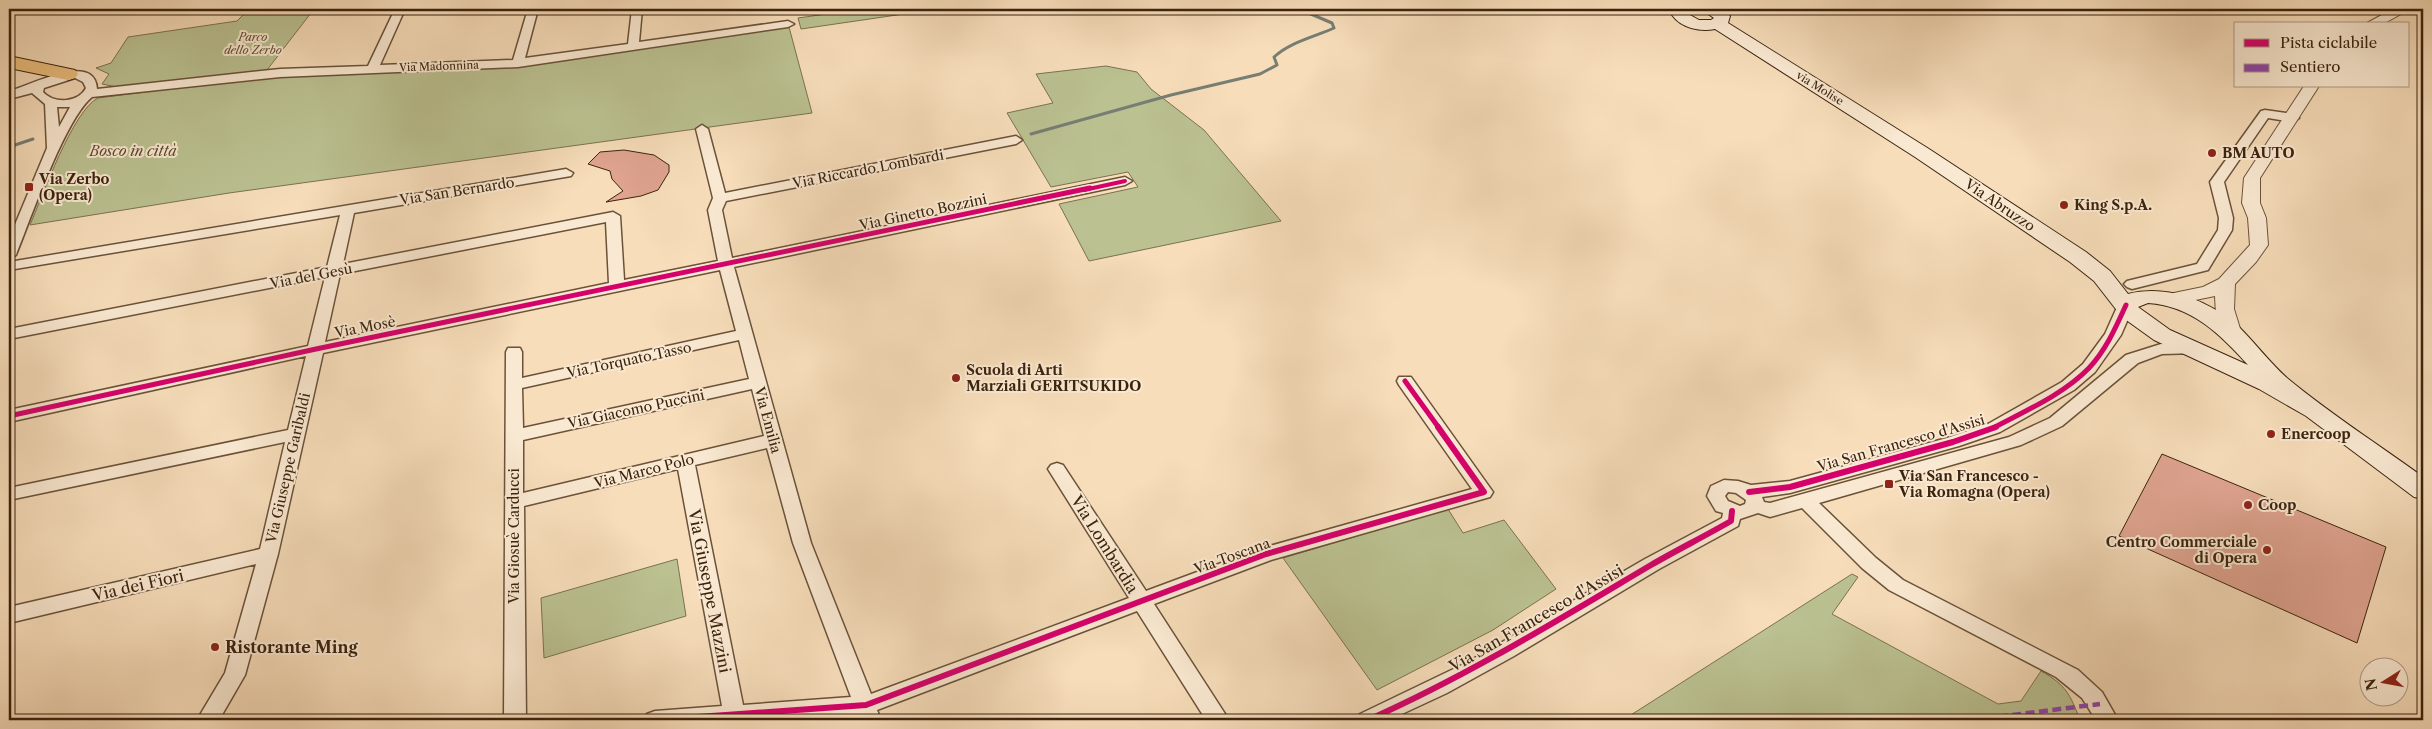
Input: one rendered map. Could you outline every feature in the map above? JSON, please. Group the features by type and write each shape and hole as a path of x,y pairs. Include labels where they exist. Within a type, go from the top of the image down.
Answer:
{"highway":[{"path":"9,62 68,74"},
{"path":"9,76 44,96"}],"main road":[{"path":"1684,9 1680,15 1685,20 1705,25 1713,16"},
{"name":"via Molise","path":"1713,16 1922,153"},
{"name":"Via Abruzzo","path":"1922,153 2078,257 2129,295 2130,312 2162,335 2268,384 2310,409"},
{"path":"2129,295 2171,299 2211,318 2225,327 2262,368 2310,409 2423,490"},
{"path":"2194,349 2221,352 2230,350 2234,343 2232,335"}],"street":[{"path":"373,68 400,9"},
{"path":"518,62 533,9"},
{"path":"633,47 636,9"},
{"path":"2376,22 2402,9"},
{"name":"Via Madonnina","path":"9,96 44,96 67,103 84,97 280,73 518,62 788,24"},
{"path":"9,255 54,148 84,97 91,91 90,82 80,76 68,74 54,78 44,96 54,148"},
{"path":"2171,299 2196,296 2226,283 2250,258 2259,245 2257,218 2251,203 2252,178 2311,88"},
{"path":"2129,295 2203,267 2225,230 2226,218 2217,182 2224,169 2265,114 2293,118"},
{"name":"Via Emilia","path":"702,129 720,198 715,210 726,265 802,543 868,713"},
{"name":"Via Riccardo Lombardi","path":"720,198 1016,140"},
{"name":"Via San Bernardo","path":"9,266 566,174"},
{"name":"Via Ginetto Bozzini","path":"726,265 1125,181"},
{"name":"Via Giuseppe Garibaldi","path":"208,720 235,675 268,554 348,210"},
{"path":"613,216 617,287"},
{"name":"Via del Gesù","path":"9,334 613,216"},
{"name":"Via Mosè","path":"9,416 316,348 726,265"},
{"path":"2226,283 2223,298 2224,318 2232,335"},
{"name":"Via San Francesco d'Assisi","path":"1752,499 1953,442 1994,428 2068,386 2089,368 2113,335 2129,295"},
{"name":"Via Torquato Tasso","path":"514,385 745,334"},
{"name":"Via San Francesco d'Assisi","path":"1752,499 1770,510 2015,441 2056,422 2132,359 2161,349 2194,349"},
{"name":"Via Giosuè Carducci","path":"514,352 515,720"},
{"name":"Via Toscana","path":"655,720 868,713 1141,602 1266,554 1484,492 1405,381"},
{"name":"Via Giacomo Puccini","path":"514,436 758,382"},
{"path":"9,494 296,434"},
{"name":"Via Marco Polo","path":"514,502 774,440"},
{"name":"Via Giuseppe Mazzini","path":"685,461 734,718"},
{"name":"Via Lombardia","path":"1057,469 1218,720"},
{"path":"1730,486 1752,499 1746,513 1732,511 1717,501 1717,491 1730,486"},
{"path":"1804,499 1869,563 1896,585 2063,671 2086,687 2100,704 2107,720"},
{"name":"Via San Francesco d'Assisi","path":"1368,720 1418,699 1514,648 1643,570 1731,521 1732,511"},
{"name":"Via dei Fiori","path":"9,615 268,554"}],"green space":[{"name":"Parco dello Zerbo","path":"249,9 314,9 267,70 117,87 102,84 109,74 96,68 111,63 128,37 237,21"},
{"path":"861,9 938,9 801,29 798,18"},
{"name":"Bosco in città","path":"789,27 812,113 229,193 30,225 69,136 88,106 98,98 277,75 510,66"},
{"path":"1106,66 1137,72 1151,89 1204,130 1281,221 1089,261 1059,204 1138,187 1128,172 1051,187 1007,113 1053,103 1036,74"},
{"path":"1448,509 1463,533 1504,520 1556,589 1493,630 1377,690 1283,558"},
{"path":"677,559 686,616 544,658 541,598"},
{"path":"1852,574 1858,577 1832,614 1998,704 2021,701 2041,671 2056,681 2066,691 2080,720 1623,720"}],"building":[{"path":"624,150 654,155 669,165 669,172 658,190 641,196 606,202 623,191 612,179 610,171 588,164 600,152"},
{"name":"Centro Commerciale di Opera","path":"2162,454 2386,547 2357,643 2119,536"}],"waterway":[{"path":"1031,134 1171,95 1260,74 1277,65 1274,57 1287,47 1334,28 1332,23 1299,9"},
{"path":"9,147 33,139"}],"marked path":[{"path":"1972,720 2100,704"}],"cycle path":[{"path":"9,416 316,349 1125,181"},
{"path":"1749,492 1790,487 1953,442 1994,428 2068,386 2089,368 2113,335 2126,305"},
{"path":"655,720 866,705 1266,554 1484,492 1405,381"},
{"path":"1368,720 1439,687 1507,650 1652,564 1731,521 1732,511"}],"place":[{"name":"BM AUTO","path":"2212,153"},
{"name":"Via Zerbo (Opera)","path":"29,187"},
{"name":"King S.p.A.","path":"2064,205"},
{"name":"Scuola di Arti Marziali GERITSUKIDO","path":"956,378"},
{"name":"Enercoop","path":"2271,434"},
{"name":"Via San Francesco - Via Romagna (Opera)","path":"1889,484"},
{"name":"Coop","path":"2248,505"},
{"name":"Centro Commerciale di Opera","path":"2267,550"},
{"name":"Ristorante Ming","path":"215,647"}]}
